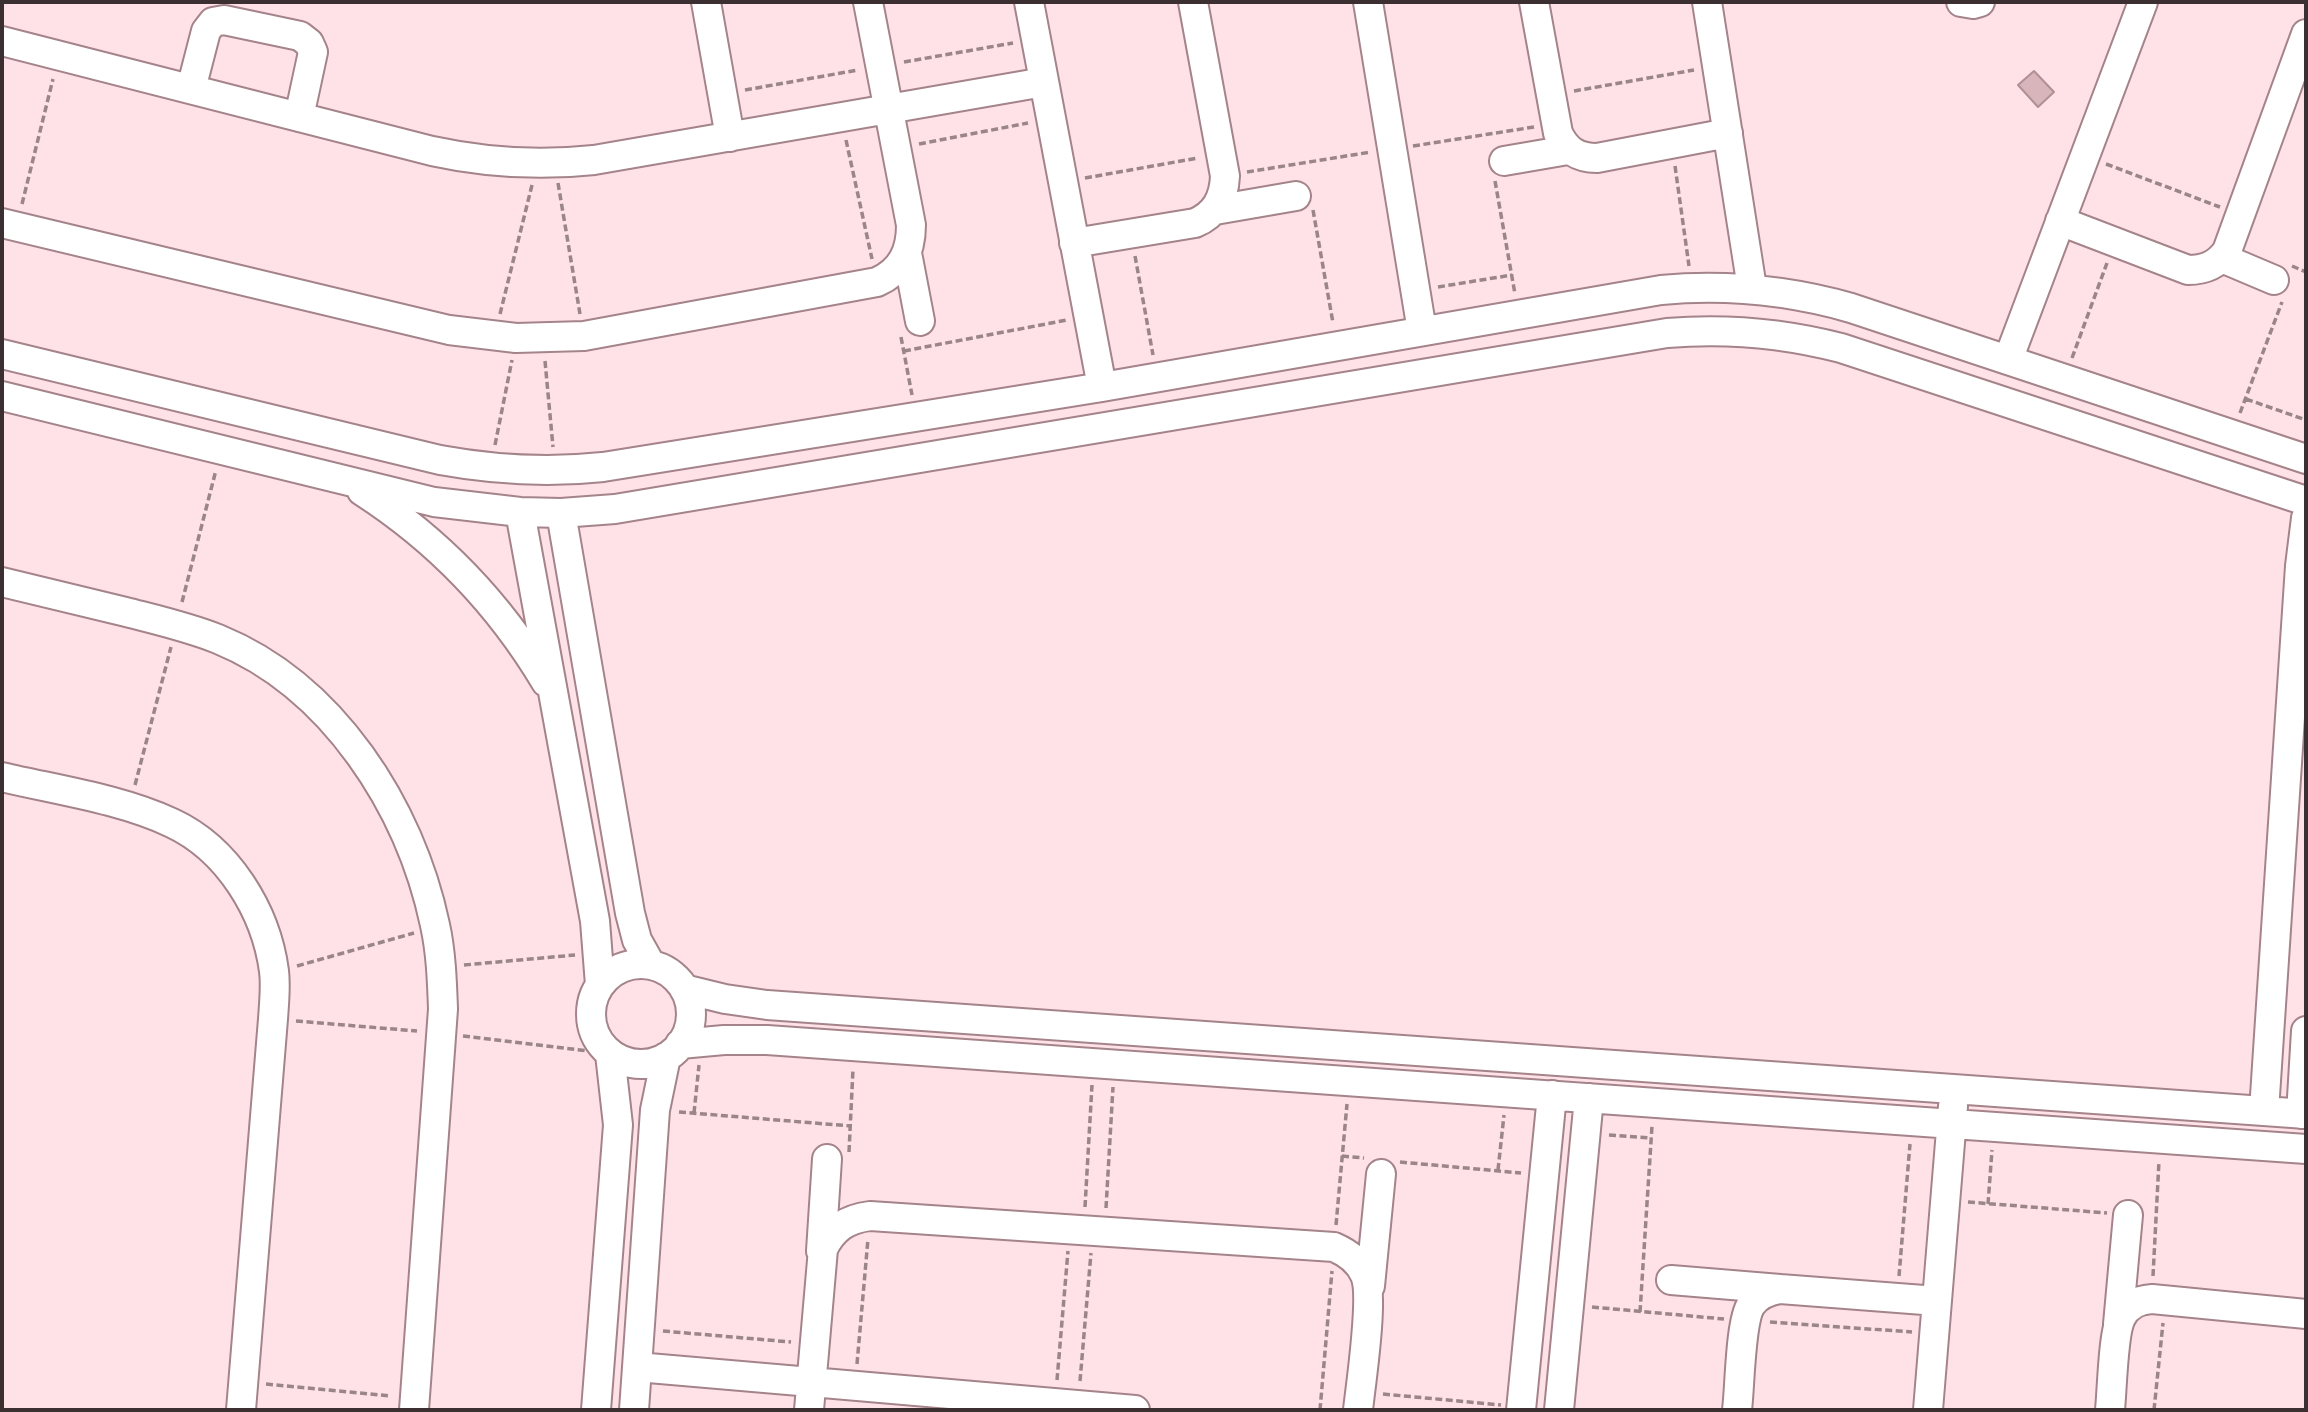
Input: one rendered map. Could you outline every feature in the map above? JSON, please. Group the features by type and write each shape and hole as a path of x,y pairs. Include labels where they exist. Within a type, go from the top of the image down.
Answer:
{"street":[{"path":"706,2 730,137"},
{"path":"9,225 449,330 518,337 584,336 877,282 890,276 900,266 911,239 911,225 868,2"},
{"path":"1029,2 1102,387"},
{"path":"1074,243 1195,223 1206,218 1221,200 1223,165 1193,2"},
{"path":"1368,2 1422,331"},
{"path":"1535,2 1556,123 1562,142 1569,150 1577,155 1597,158 1728,133"},
{"path":"1707,2 1752,288"},
{"path":"1961,2 1980,2"},
{"path":"2008,360 2143,2"},
{"path":"191,89 206,31 214,22 224,20 300,36 309,43 313,52 299,117"},
{"path":"2060,221 2188,270 2206,268 2222,258 2227,251 2306,34"},
{"path":"2,41 466,159 546,164 594,160 1044,82"},
{"path":"1495,160 1569,150"},
{"path":"1215,210 1305,192"},
{"path":"907,253 909,323"},
{"path":"2222,258 2286,280"},
{"path":"2,354 440,460 491,468 556,471 603,467 1102,387 1661,290 1692,287 1752,288 1819,299 2306,459"},
{"path":"2,396 434,502 520,512 561,513 615,509 1667,332 1726,330 1784,335 1842,348 2306,501"},
{"path":"345,480 408,523 464,574 513,632 554,696"},
{"path":"520,512 595,921 600,985"},
{"path":"561,513 630,913 638,940 651,965"},
{"path":"2264,1111 2300,566 2306,518"},
{"path":"2,582 176,625 218,639 256,657 320,709 348,740 380,785 411,847 425,886 436,926 441,968 443,1009 415,1404"},
{"path":"2,777 130,807 173,823 212,850 243,885 264,926 275,972 241,1410"},
{"path":"634,1410 656,1110 683,1048 690,1023 689,999 670,973 651,965 637,964 610,974 600,985 592,1005 591,1016 596,1037 610,1054 632,1063 655,1062 683,1048 767,1040 2306,1149"},
{"path":"684,989 767,1005 2304,1114 2306,1031"},
{"path":"596,1410 618,1125 610,1054"},
{"path":"1928,1410 1954,1090"},
{"path":"1521,1408 1552,1095"},
{"path":"1559,1410 1589,1098"},
{"path":"809,1410 820,1261 838,1156"},
{"path":"1359,1401 1382,1165"},
{"path":"2110,1410 2128,1215"},
{"path":"820,1261 828,1238 836,1229 846,1222 870,1216 1334,1247 1354,1258 1361,1267 1369,1289"},
{"path":"1671,1280 1937,1301"},
{"path":"1737,1410 1748,1312 1757,1299 1780,1289"},
{"path":"2119,1324 2121,1317 2131,1306 2159,1300 2306,1314"},
{"path":"637,1367 855,1386 1008,1405 1067,1404 1135,1410"}],"path":[{"path":"722,94 1036,39"},
{"path":"9,225 58,55"},
{"path":"1551,95 1717,66"},
{"path":"841,118 877,282"},
{"path":"896,148 1051,119"},
{"path":"1063,182 1223,165 1305,163 1556,123"},
{"path":"1487,134 1495,160 1519,315"},
{"path":"1671,144 1692,287"},
{"path":"2085,155 2240,215"},
{"path":"1305,163 1305,192 1337,346"},
{"path":"546,164 584,336"},
{"path":"491,468 518,337 546,164"},
{"path":"1131,234 1157,377"},
{"path":"2064,379 2115,242"},
{"path":"1415,290 1512,275"},
{"path":"2232,434 2286,280"},
{"path":"904,351 1088,316"},
{"path":"909,323 904,351 916,417"},
{"path":"518,337 556,471"},
{"path":"2246,399 2306,420"},
{"path":"275,972 436,926"},
{"path":"441,968 598,953"},
{"path":"838,1156 851,1126 854,1046"},
{"path":"683,1048 694,1113"},
{"path":"1067,1404 1104,1063"},
{"path":"1067,1404 1104,1063"},
{"path":"1498,1171 1507,1092"},
{"path":"1640,1312 1654,1103"},
{"path":"656,1110 851,1126"},
{"path":"1897,1298 1912,1121"},
{"path":"1988,1204 1993,1127"},
{"path":"1586,1133 1651,1139"},
{"path":"2154,1410 2159,1300 2156,1217 2160,1139"},
{"path":"1342,1156 1382,1165 1544,1175"},
{"path":"1945,1201 2156,1217"},
{"path":"855,1386 870,1216"},
{"path":"640,1329 814,1343"},
{"path":"243,1381 415,1404"},
{"path":"1359,1401 1521,1408"}],"building":[{"path":"2034,71 2054,92 2038,107 2018,85"}]}
